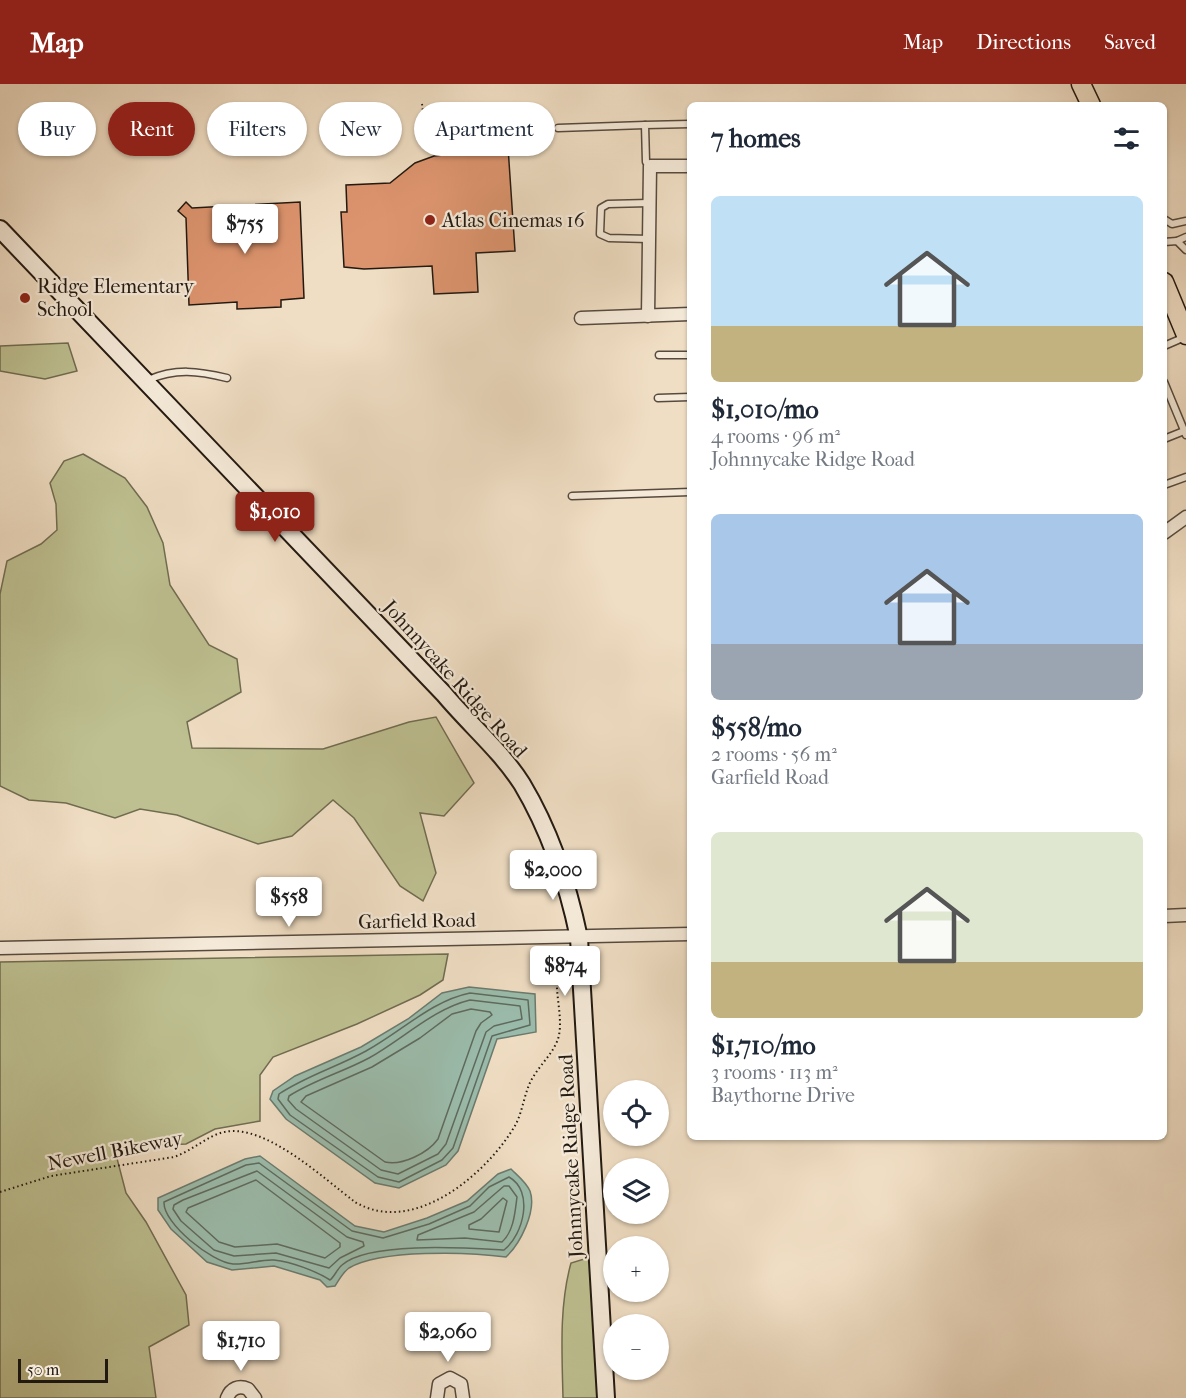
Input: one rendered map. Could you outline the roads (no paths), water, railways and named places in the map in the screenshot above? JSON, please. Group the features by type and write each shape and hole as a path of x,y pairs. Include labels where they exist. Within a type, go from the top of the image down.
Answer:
{"main road":[{"path":"1082,84 1090,102"},
{"name":"Johnnycake Ridge Road","path":"0,229 495,750 521,783 539,818 571,898 579,946 606,1398"},
{"path":"1167,289 1186,336"}],"street":[{"path":"648,316 650,166 687,166"},
{"path":"581,318 687,314"},
{"path":"1167,531 1186,517"},
{"path":"1167,916 1186,915"},
{"name":"Garfield Road","path":"0,948 579,946 687,934"},
{"path":"437,1398 438,1384 450,1378 461,1384 463,1398"},
{"path":"227,1398 231,1391 239,1387 248,1389 255,1398"}],"lane":[{"path":"558,128 687,124"},
{"path":"645,125 646,162 650,166"},
{"path":"649,203 608,204 602,208 599,215 600,234 609,238 649,239"},
{"path":"1167,221 1172,224 1186,221"},
{"path":"1167,242 1186,237"},
{"path":"1177,241 1186,250"},
{"path":"1167,345 1186,336"},
{"path":"659,355 687,355"},
{"path":"145,381 171,371 197,371 227,378"},
{"path":"1167,389 1185,433 1167,438"},
{"path":"658,398 687,397"},
{"path":"1167,484 1186,477"},
{"path":"572,496 687,492"}],"water":[{"path":"469,987 535,994 536,1032 497,1039 458,1151 446,1165 399,1188 375,1183 286,1119 270,1099 273,1091 295,1076 361,1047 408,1019 442,993"},
{"path":"260,1156 355,1226 384,1232 427,1218 467,1201 498,1174 511,1169 530,1191 531,1208 522,1236 506,1257 449,1253 382,1258 349,1268 335,1286 327,1287 320,1280 274,1266 232,1270 207,1262 171,1229 158,1210 158,1198 245,1159"}],"place":[{"name":"Atlas Cinemas 16","path":"430,220"},
{"name":"Ridge Elementary School","path":"25,298"}]}
